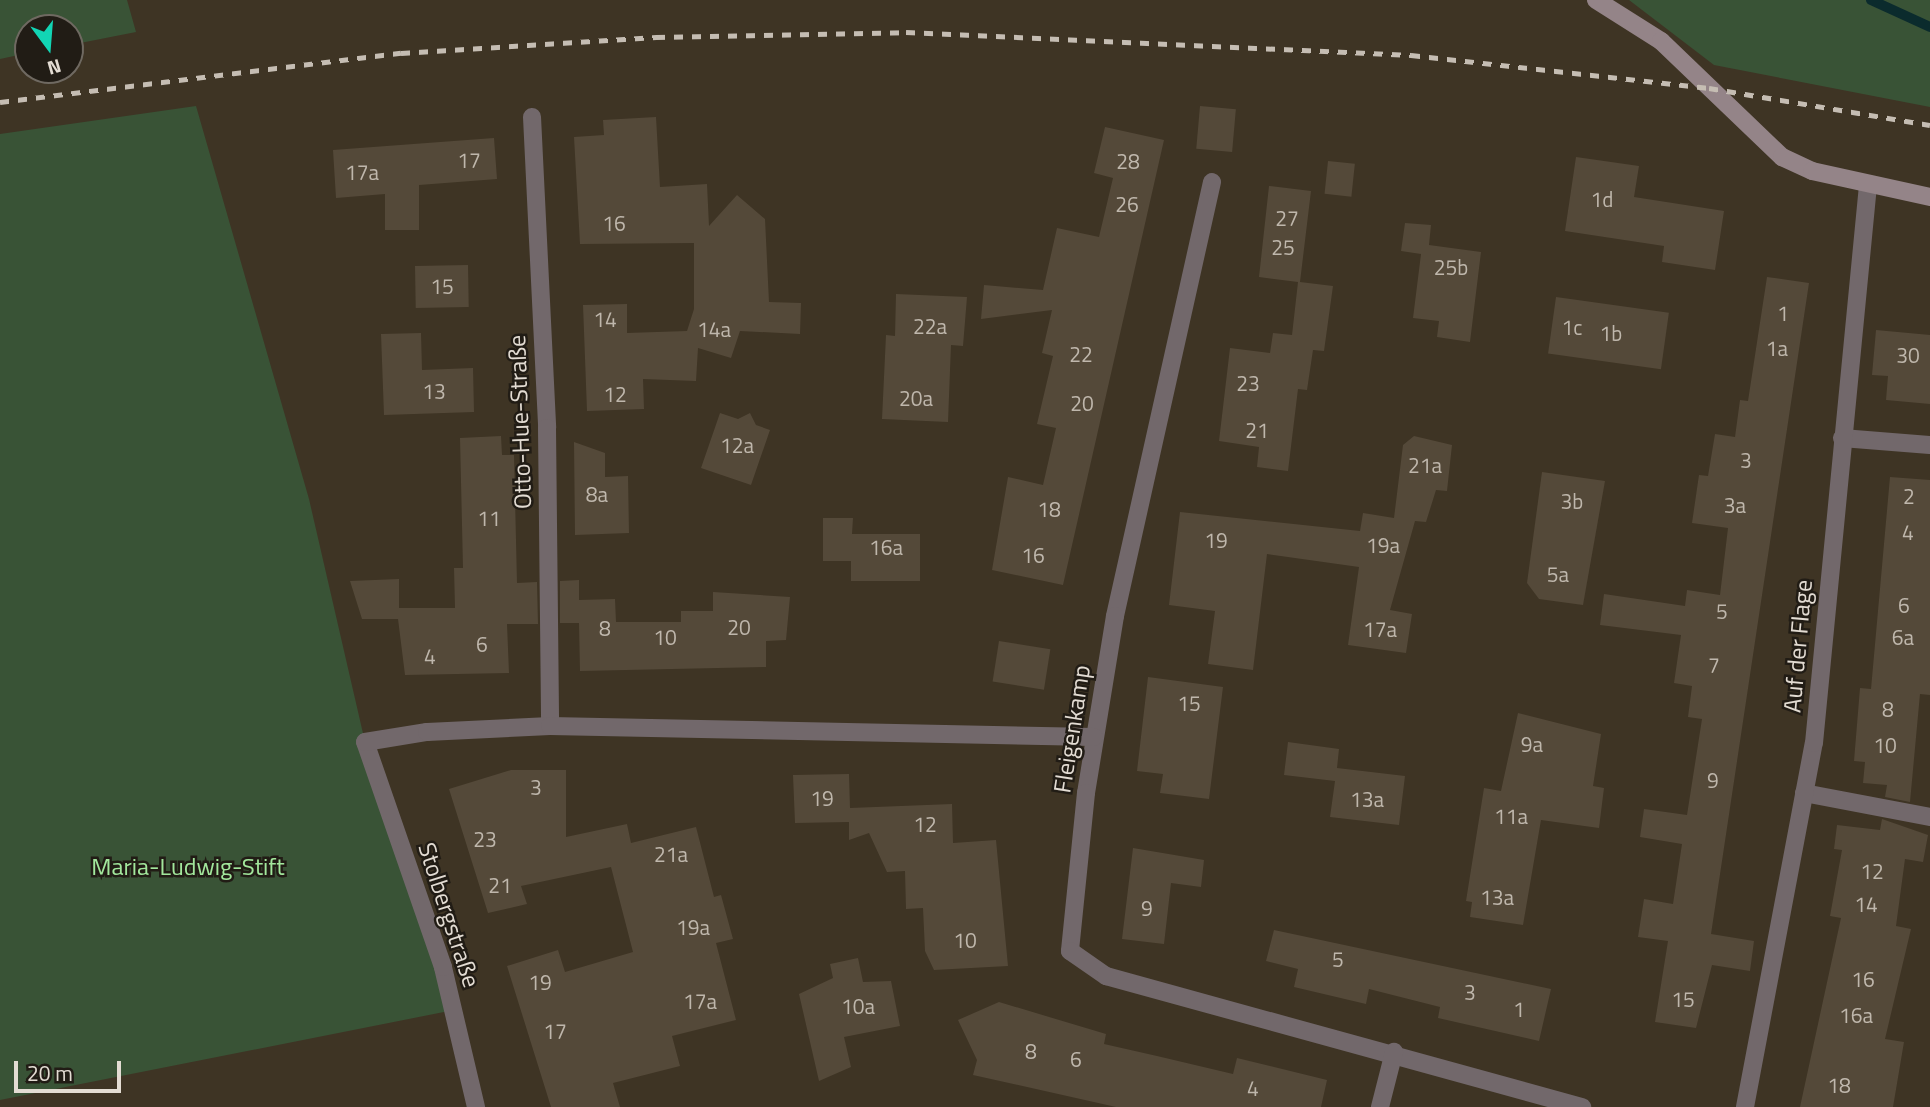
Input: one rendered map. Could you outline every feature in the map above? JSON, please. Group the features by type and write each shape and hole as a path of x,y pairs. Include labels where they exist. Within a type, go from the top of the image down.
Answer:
{"street":[{"path":"1596,0 1661,41 1782,157 1868,185 1930,197"},
{"name":"Otto-Hue-Straße","path":"533,117 547,428 550,726"},
{"name":"Fleigenkamp","path":"1212,182 1176,321 1094,737 1070,951 1078,961 1106,976 1394,1052 1582,1107"},
{"name":"Auf der Flage","path":"1745,1107 1804,793 1868,185"},
{"path":"1842,438 1930,445"},
{"path":"550,726 1094,737"},
{"name":"Stolbergstraße","path":"476,1107 443,967 365,742 427,732 550,726"},
{"path":"1804,793 1930,817"},
{"path":"1380,1107 1394,1052"}],"green space":[{"path":"0,0 127,0 136,32 84,42 84,14 14,14 14,56 0,59"},
{"path":"1629,0 1930,0 1930,107 1714,65"},
{"name":"Maria-Ludwig-Stift","path":"196,106 309,499 365,742 454,1010 0,1100 0,134"}],"building":[{"path":"1200,106 1236,109 1232,152 1196,149"},
{"path":"656,117 660,187 707,184 709,226 737,195 765,219 769,302 801,303 800,334 740,331 731,358 698,348 696,381 643,379 644,409 587,411 583,305 627,304 627,333 687,331 694,309 694,243 580,244 574,137 604,135 603,120"},
{"path":"1105,127 1164,140 1063,585 992,570 1008,477 1043,485 1056,428 1037,424 1053,356 1042,353 1052,310 981,319 984,285 1043,290 1057,228 1099,237 1113,178 1094,173"},
{"path":"494,138 497,179 419,185 419,230 385,230 385,194 336,198 333,150"},
{"path":"1576,157 1639,166 1634,197 1724,211 1715,270 1662,262 1664,246 1565,231"},
{"path":"1328,161 1355,164 1351,197 1325,194"},
{"path":"1269,186 1311,191 1300,282 1333,286 1324,351 1313,350 1307,390 1298,389 1288,471 1257,467 1259,447 1219,441 1230,348 1270,353 1273,333 1292,335 1298,282 1259,277"},
{"path":"1405,223 1431,225 1429,245 1481,252 1470,342 1437,337 1439,321 1413,318 1421,254 1401,251"},
{"path":"468,265 469,307 416,308 415,266"},
{"path":"1767,277 1809,283 1711,934 1754,941 1750,971 1712,965 1696,1028 1655,1022 1668,941 1638,937 1644,899 1673,904 1682,844 1640,837 1644,809 1687,815 1702,719 1688,717 1692,686 1674,683 1681,635 1600,625 1604,594 1685,606 1687,590 1720,595 1728,528 1692,523 1699,475 1708,476 1715,434 1735,437 1740,400 1748,401"},
{"path":"896,294 967,297 963,346 951,345 948,422 882,419 886,335 895,336"},
{"path":"1556,297 1669,313 1661,369 1548,353"},
{"path":"1876,330 1930,335 1930,404 1886,400 1888,376 1872,375"},
{"path":"421,333 422,370 473,368 474,412 384,415 381,334"},
{"path":"720,413 738,419 750,413 756,425 770,430 751,485 701,468"},
{"path":"501,436 502,455 514,455 517,583 537,582 538,624 507,624 509,673 405,675 398,619 362,619 350,581 399,579 399,608 455,608 454,568 463,568 460,438"},
{"path":"1414,436 1452,445 1447,491 1436,490 1426,522 1415,521 1390,610 1412,614 1406,653 1348,645 1359,567 1267,554 1253,670 1208,664 1215,611 1169,605 1180,512 1360,531 1363,513 1394,518 1403,445"},
{"path":"574,442 605,453 605,477 628,476 629,533 575,535"},
{"path":"1542,472 1605,481 1583,605 1539,599 1527,583"},
{"path":"1890,477 1930,480 1930,695 1920,694 1910,802 1885,797 1887,785 1863,783 1865,762 1854,761 1860,688 1871,689"},
{"path":"823,518 853,518 852,534 920,534 920,581 851,581 851,561 823,561"},
{"path":"579,580 579,600 615,599 616,622 681,622 681,611 713,611 713,592 790,597 786,640 766,641 766,667 580,671 579,623 560,623 560,581"},
{"path":"999,641 1050,649 1044,690 993,681"},
{"path":"1148,677 1223,687 1209,799 1160,793 1163,774 1137,771"},
{"path":"1518,713 1601,734 1593,786 1604,788 1599,828 1541,820 1523,925 1470,917 1472,902 1466,901 1484,788 1501,791"},
{"path":"1288,742 1339,749 1337,768 1405,776 1399,825 1330,817 1335,781 1284,775"},
{"path":"511,770 566,770 566,837 627,824 631,843 696,827 714,897 721,895 733,939 716,943 736,1020 672,1036 680,1066 613,1083 620,1107 551,1107 507,966 558,950 565,972 633,952 611,867 521,886 527,904 488,913 449,789"},
{"path":"849,774 850,808 952,804 953,843 996,840 1008,966 934,970 925,951 923,908 906,909 905,871 887,872 869,833 849,840 849,822 795,823 793,775"},
{"path":"1882,819 1928,835 1923,862 1905,859 1896,926 1911,929 1885,1039 1904,1042 1893,1107 1800,1107 1841,918 1830,916 1842,850 1834,849 1837,825 1880,830"},
{"path":"1133,848 1204,860 1201,887 1171,883 1164,944 1122,939"},
{"path":"1274,930 1551,989 1539,1041 1438,1018 1440,1007 1369,989 1366,1004 1294,987 1298,969 1266,961"},
{"path":"858,958 863,982 891,981 900,1026 844,1037 851,1067 819,1081 799,994 833,978 830,964"},
{"path":"999,1002 1106,1034 1104,1044 1233,1074 1237,1058 1327,1080 1321,1107 1116,1107 973,1075 977,1060 958,1020"}],"waterway":[{"path":"1871,0 1930,27"}],"railway":[{"path":"0,102 401,53 656,37 906,32 1411,55 1709,88 1930,125"}]}
